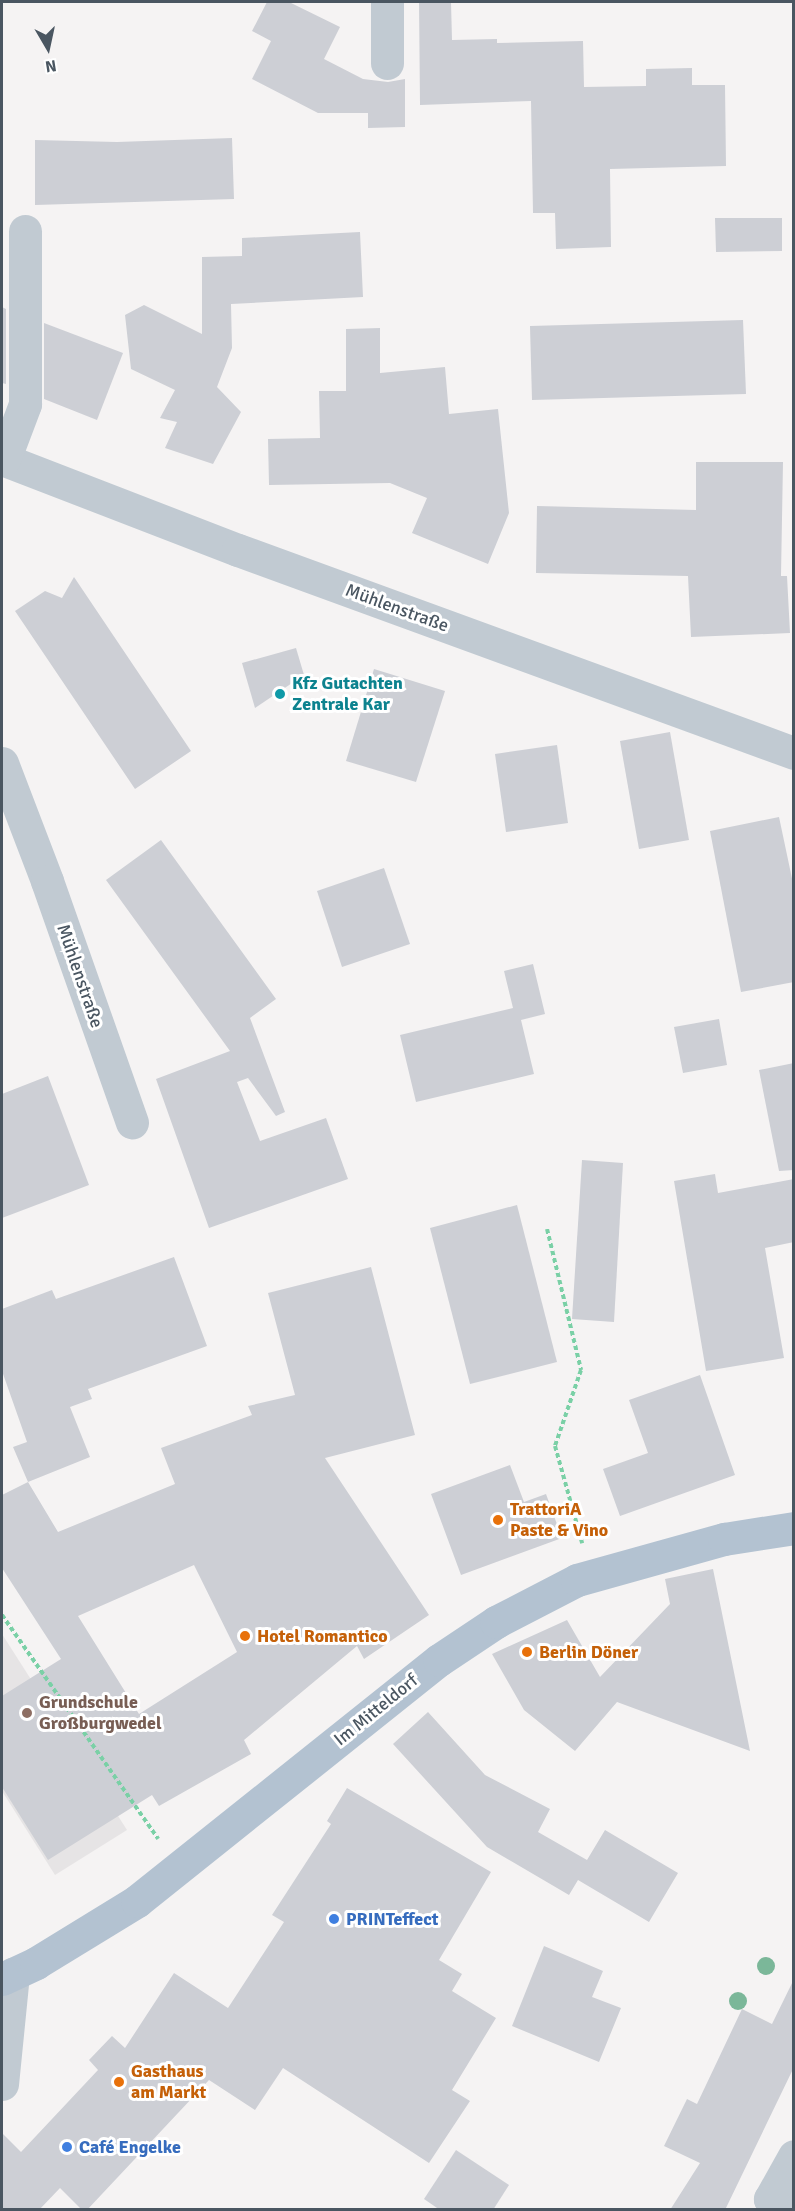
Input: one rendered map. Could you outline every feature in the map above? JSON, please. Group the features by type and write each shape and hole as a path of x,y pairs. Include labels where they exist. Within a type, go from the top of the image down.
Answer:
{"main road":[{"name":"Im Mitteldorf","path":"7,1977 121,1912 179,1869 439,1660 496,1622 577,1580 724,1539 794,1528"}],"street":[{"path":"387,2 387,63"},
{"path":"3,459 25,404 25,231"},
{"name":"Mühlenstraße","path":"3,459 238,550 794,753"},
{"name":"Mühlenstraße","path":"2,763 47,881 132,1122"},
{"path":"2,2084 7,1977"},
{"path":"789,2210 770,2199 794,2156"}],"path":[{"path":"547,1229 581,1370 555,1446 591,1576"},
{"path":"2,1615 179,1869"}],"shaded area":[{"name":"Grundschule Großburgwedel","path":"2,1634 127,1830 55,1875 2,1791"}],"building":[{"path":"267,2 289,2 340,27 324,59 363,79 388,82 405,79 405,127 368,128 368,113 318,113 252,79 271,41 252,31"},
{"path":"419,2 451,2 452,40 497,39 497,43 583,41 584,87 646,86 646,69 692,68 692,85 725,85 726,166 610,169 611,247 556,249 555,213 533,213 531,101 420,105"},
{"path":"232,138 234,199 35,205 35,140 117,142"},
{"path":"715,218 782,218 782,251 716,252"},
{"path":"360,232 363,297 231,304 232,348 217,387 241,412 213,464 165,448 177,422 160,418 175,390 131,369 125,315 144,305 202,334 202,257 242,256 242,238"},
{"path":"2,307 6,309 6,384 2,383"},
{"path":"743,320 746,394 532,400 530,326"},
{"path":"44,323 123,353 97,420 44,399"},
{"path":"380,328 380,373 445,367 449,414 498,409 509,513 488,564 412,533 427,498 390,483 269,485 268,439 320,438 319,391 346,391 346,329"},
{"path":"696,462 783,462 781,576 787,576 790,633 691,637 688,576 536,573 537,506 696,510"},
{"path":"74,577 191,751 135,789 15,611 45,591 62,598"},
{"path":"296,648 304,675 255,708 242,663"},
{"path":"374,669 445,691 416,782 346,761"},
{"path":"670,732 689,840 639,849 620,741"},
{"path":"557,745 568,823 506,832 495,754"},
{"path":"779,817 794,888 794,982 741,992 710,831"},
{"path":"161,840 276,999 250,1018 285,1112 276,1116 248,1078 237,1082 260,1141 326,1118 348,1179 209,1228 156,1079 230,1051 106,880"},
{"path":"384,868 410,944 342,967 317,891"},
{"path":"533,964 545,1014 521,1020 534,1074 416,1102 400,1035 513,1008 504,971"},
{"path":"719,1019 727,1065 683,1073 674,1027"},
{"path":"794,1063 794,1170 779,1171 759,1070"},
{"path":"48,1076 89,1185 2,1218 2,1094"},
{"path":"582,1160 623,1163 614,1322 572,1319"},
{"path":"715,1174 718,1193 794,1179 794,1242 765,1248 784,1358 706,1371 674,1181"},
{"path":"517,1205 557,1362 470,1384 430,1228"},
{"path":"174,1257 207,1346 88,1389 92,1399 70,1407 90,1457 28,1482 13,1447 27,1442 2,1371 2,1309 52,1290 56,1299"},
{"path":"371,1267 415,1435 325,1458 429,1615 364,1659 357,1646 244,1740 251,1754 159,1806 152,1795 48,1860 2,1787 2,1696 61,1659 2,1568 2,1495 28,1482 58,1532 175,1484 161,1448 252,1415 248,1406 295,1395 268,1293","holes":["194,1565 237,1652 139,1714 78,1616"]},
{"path":"700,1375 735,1475 620,1516 603,1469 648,1453 629,1400"},
{"name":"TrattoriA Paste & Vino","path":"510,1465 524,1502 546,1494 562,1538 461,1575 431,1494"},
{"path":"713,1569 750,1751 617,1702 575,1751 524,1710 492,1654 567,1620 600,1677 670,1604 665,1579"},
{"path":"428,1712 485,1775 550,1809 538,1832 587,1860 605,1830 678,1873 649,1922 578,1880 569,1895 487,1847 393,1744"},
{"path":"347,1788 491,1872 439,1960 462,1974 452,1991 496,2018 452,2090 470,2101 429,2163 283,2068 255,2110 209,2080 87,2210 82,2210 60,2188 39,2210 2,2210 2,2133 21,2152 98,2070 89,2060 112,2036 125,2048 174,1973 228,2008 284,1922 272,1915 331,1824 327,1821"},
{"path":"544,1946 603,1971 592,1997 621,2008 599,2062 512,2026"},
{"path":"794,1979 794,2067 725,2210 670,2210 700,2163 664,2146 687,2099 697,2104 742,2009 772,2024"},
{"path":"456,2150 509,2185 493,2210 440,2210 424,2199"}],"place":[{"name":"Kfz Gutachten Zentrale Kar","path":"280,694"},
{"name":"TrattoriA Paste & Vino","path":"498,1520"},
{"name":"Hotel Romantico","path":"245,1636"},
{"name":"Berlin Döner","path":"527,1652"},
{"name":"Grundschule Großburgwedel","path":"27,1713"},
{"name":"PRINTeffect","path":"334,1919"},
{"name":"Gasthaus am Markt","path":"119,2082"},
{"name":"Café Engelke","path":"67,2147"}]}
